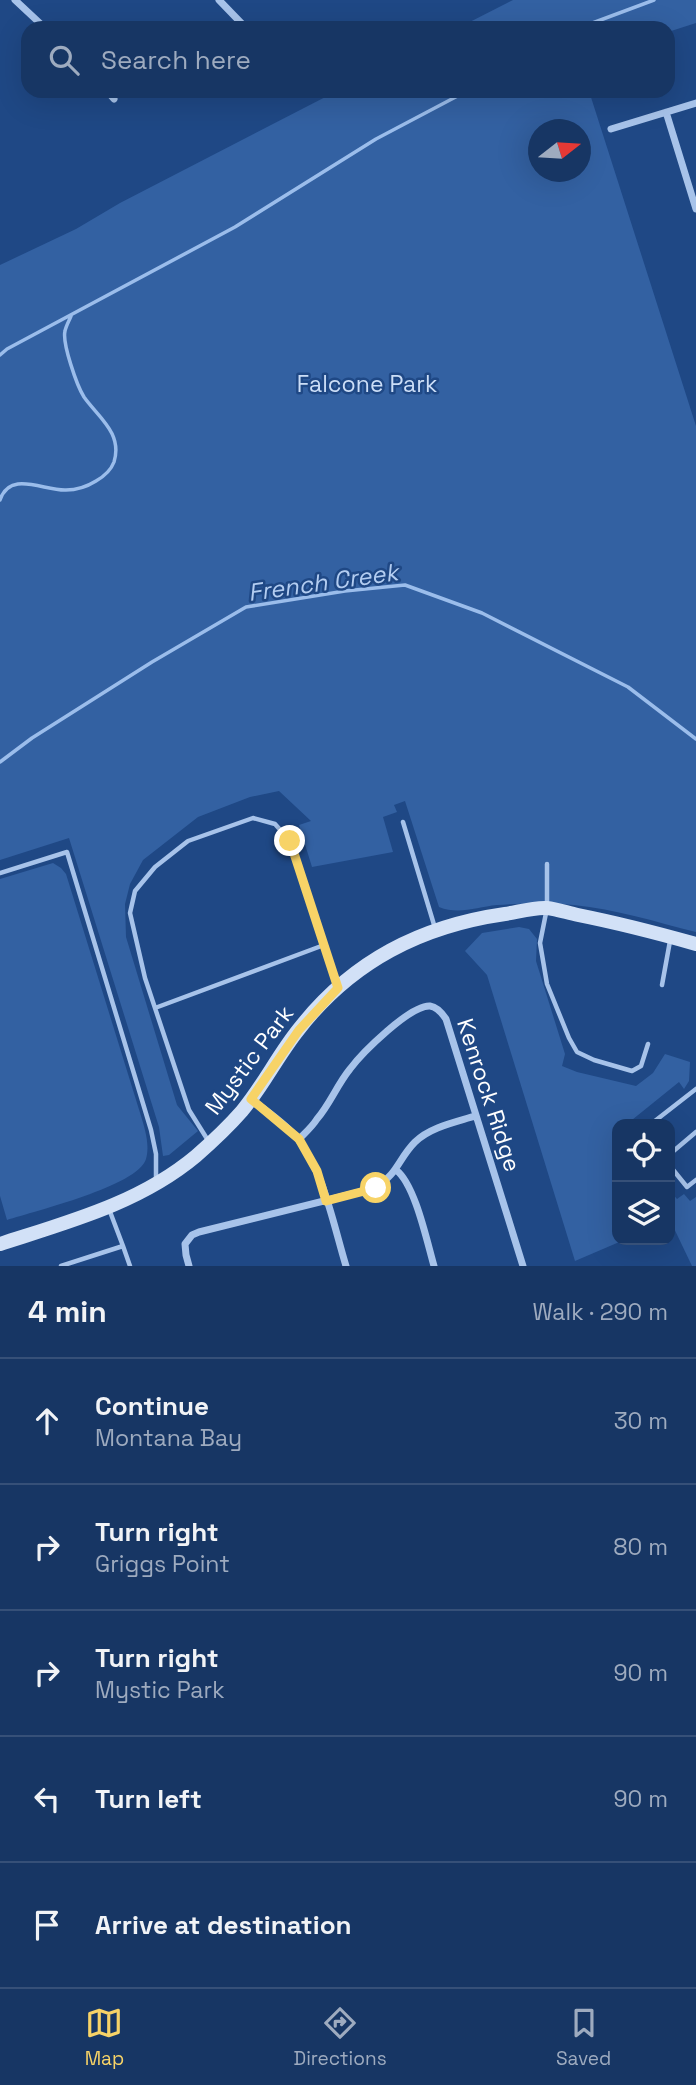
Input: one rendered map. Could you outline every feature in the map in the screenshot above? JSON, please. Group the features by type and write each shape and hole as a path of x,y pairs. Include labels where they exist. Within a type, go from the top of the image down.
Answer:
{"street":[{"path":"15,0 38,21"},
{"path":"219,0 239,21"},
{"path":"611,129 696,103"},
{"path":"666,112 696,209"},
{"name":"Mystic Park","path":"1,1241 108,1208 156,1183 194,1158 242,1111 299,1030 338,988 365,965 401,944 436,929 483,917 547,908 617,922 696,944"},
{"name":"Kenrock Ridge","path":"299,1139 318,1118 349,1070 366,1050 391,1027 421,1007 438,1009 446,1019 523,1266"},
{"path":"251,1099 299,1139 317,1171 346,1266"},
{"path":"189,1266 185,1244 192,1235 376,1188 396,1170 418,1139 435,1129 475,1116"},
{"path":"396,1170 410,1189 434,1266"}],"lane":[{"path":"210,1143 189,1110 145,978 130,912 135,891 155,867 188,841 253,818 275,824 290,841 338,988"},
{"path":"403,822 436,929"},
{"path":"0,873 67,852 150,1130 156,1154 156,1183"},
{"path":"547,864 547,908 540,943 547,984 569,1038 577,1052 594,1060 632,1070 641,1066 648,1044"},
{"path":"662,985 671,937"},
{"path":"156,1008 324,945"},
{"path":"657,1119 696,1089"},
{"path":"675,1150 696,1132"},
{"path":"675,1172 687,1187 696,1180"},
{"path":"108,1208 130,1266"},
{"path":"61,1266 123,1246"}],"green space":[{"path":"513,0 696,0 696,23 675,30 675,21 472,21"},
{"name":"Falcone Park","path":"323,98 591,98 696,426 696,932 620,913 574,905 516,904 461,910 439,907 405,801 394,805 397,812 383,817 393,852 312,867 299,825 311,821 279,791 250,797 198,817 143,860 130,884 125,904 126,937 177,1105 198,1131 169,1155 163,1156 159,1127 69,838 0,860 0,265 76,229 120,203"},
{"path":"53,863 66,874 143,1121 147,1154 139,1169 106,1188 7,1220 0,1196 0,879"},
{"path":"519,927 529,929 537,939 536,961 565,1054 562,1066 636,1086 653,1073 665,1054 690,1062 689,1081 684,1089 679,1082 633,1119 612,1119 612,1245 575,1261 487,975 465,951 482,933"},
{"path":"684,1194 690,1201 696,1197 696,1266 692,1266 675,1230 675,1197 677,1199"}],"waterway":[{"path":"598,21 654,0"},
{"path":"0,355 235,227 376,139 454,98"},
{"path":"0,500 5,491 19,484 66,490 82,487 101,477 114,462 116,452 112,434 84,397 71,364 65,337 65,329 71,316"},
{"name":"French Creek","path":"0,762 32,738 152,662 246,607 345,591 405,585 482,613 628,687 696,739"}],"route":[{"path":"290,841 338,988 299,1030 251,1099 299,1139 317,1171 326,1201 376,1188"}]}
